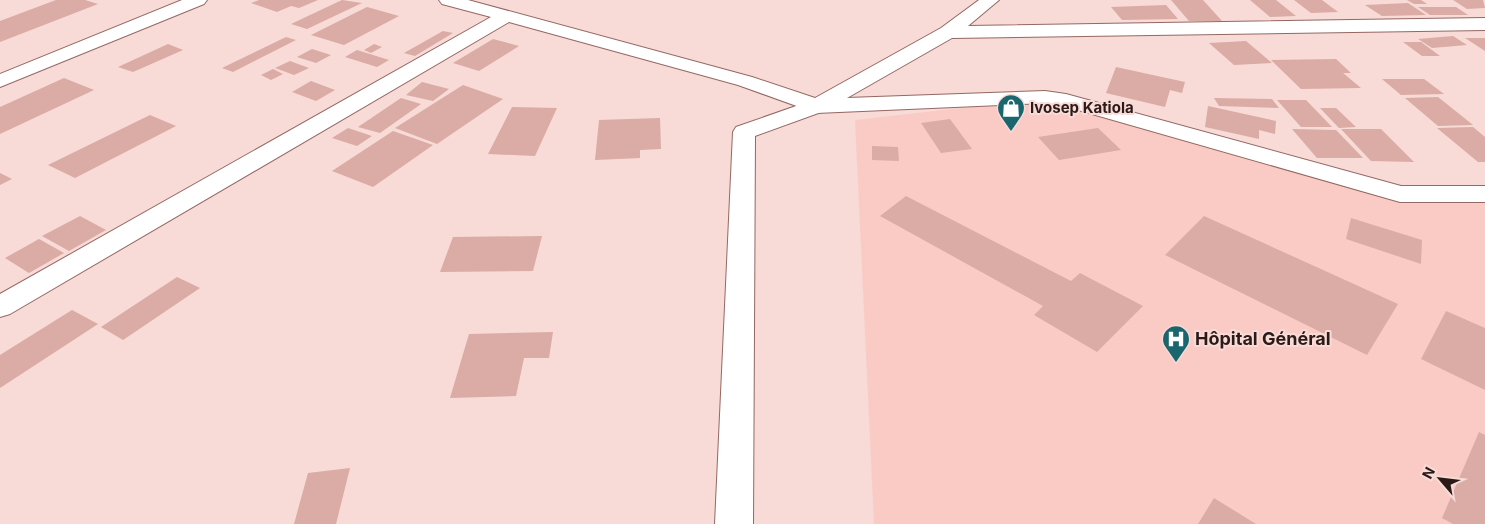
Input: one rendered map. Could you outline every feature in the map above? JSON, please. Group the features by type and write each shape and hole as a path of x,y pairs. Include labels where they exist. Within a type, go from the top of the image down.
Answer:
{"street":[{"path":"0,81 198,0"},
{"path":"448,0 745,81 816,106 1045,97 1066,100 1400,194 1485,194"},
{"path":"734,524 744,132 816,106 948,32 990,0"},
{"path":"0,307 507,16"},
{"path":"948,32 1485,24"}],"shaded area":[{"name":"Hôpital Général","path":"1049,98 1394,200 1485,203 1485,524 874,524 855,120"}],"building":[{"path":"56,0 85,0 98,4 0,42 0,21"},
{"path":"259,0 318,0 299,8 291,6 277,12 251,3"},
{"path":"342,0 362,3 307,29 291,24"},
{"path":"1171,0 1203,0 1222,21 1189,21"},
{"path":"1250,0 1276,0 1296,16 1270,17"},
{"path":"1294,0 1322,0 1338,12 1311,13"},
{"path":"1407,0 1421,0 1427,4 1414,4"},
{"path":"1453,0 1483,0 1485,8 1467,9"},
{"path":"1408,3 1426,15 1382,16 1365,5"},
{"path":"1166,5 1178,19 1122,20 1111,7"},
{"path":"367,7 399,16 344,45 311,35"},
{"path":"1418,7 1456,7 1468,15 1430,15"},
{"path":"443,31 453,33 415,56 404,53"},
{"path":"1453,36 1467,45 1432,48 1418,39"},
{"path":"286,37 296,40 233,72 222,68"},
{"path":"1465,38 1485,38 1485,51"},
{"path":"493,39 519,46 479,71 453,63"},
{"path":"1246,41 1272,63 1234,65 1209,43"},
{"path":"1403,42 1421,42 1440,56 1422,56"},
{"path":"168,44 183,50 133,72 118,67"},
{"path":"374,44 382,47 371,53 364,50"},
{"path":"312,49 331,55 316,63 297,57"},
{"path":"357,50 389,60 377,67 345,57"},
{"path":"1336,59 1351,73 1343,73 1361,88 1301,89 1271,60"},
{"path":"290,61 309,68 294,75 275,68"},
{"path":"1116,67 1185,82 1182,93 1170,90 1165,107 1106,93"},
{"path":"273,69 283,74 271,80 261,75"},
{"path":"64,78 94,90 0,134 0,107"},
{"path":"1382,79 1424,79 1444,94 1401,95"},
{"path":"311,81 335,90 316,101 292,92"},
{"path":"422,82 449,89 433,101 406,95"},
{"path":"463,85 503,99 437,144 395,128"},
{"path":"1438,97 1473,125 1438,126 1405,98"},
{"path":"401,98 421,104 380,133 358,127"},
{"path":"1214,98 1272,99 1279,108 1219,106"},
{"path":"1277,100 1306,100 1332,127 1301,127"},
{"path":"1208,106 1276,121 1275,134 1259,130 1259,139 1205,127"},
{"path":"512,107 557,108 535,156 488,154"},
{"path":"1320,108 1336,108 1356,127 1339,128"},
{"path":"150,115 176,126 75,178 48,165"},
{"path":"660,118 661,149 640,150 640,158 595,160 599,120"},
{"path":"950,119 972,149 941,153 921,123"},
{"path":"1473,127 1485,137 1485,162 1478,162 1437,128"},
{"path":"348,128 372,136 357,146 332,138"},
{"path":"1098,128 1121,150 1059,160 1038,137"},
{"path":"1292,129 1336,130 1363,158 1317,158"},
{"path":"1341,129 1381,129 1414,162 1371,161"},
{"path":"393,131 433,145 373,187 332,171"},
{"path":"872,146 898,147 899,161 872,160"},
{"path":"0,173 12,179 0,185"},
{"path":"906,196 1071,281 1080,273 1143,306 1097,352 1034,315 1043,306 880,216"},
{"path":"80,216 106,230 69,251 42,236"},
{"path":"1204,216 1398,304 1367,355 1165,255"},
{"path":"1351,218 1422,240 1421,264 1346,239"},
{"path":"542,236 533,271 440,272 453,237"},
{"path":"39,239 64,253 29,273 5,258"},
{"path":"177,277 200,288 123,340 101,327"},
{"path":"72,310 98,324 0,388 0,355"},
{"path":"1446,311 1485,328 1485,390 1421,359"},
{"path":"553,332 549,358 524,358 516,396 450,398 469,334"},
{"path":"1479,432 1485,435 1485,524 1453,524 1442,518"},
{"path":"350,468 336,524 294,524 308,473"},
{"path":"1214,498 1256,524 1198,524"}],"place":[{"name":"Ivosep Katiola","path":"1011,132"},
{"name":"Hôpital Général","path":"1176,363"}]}
